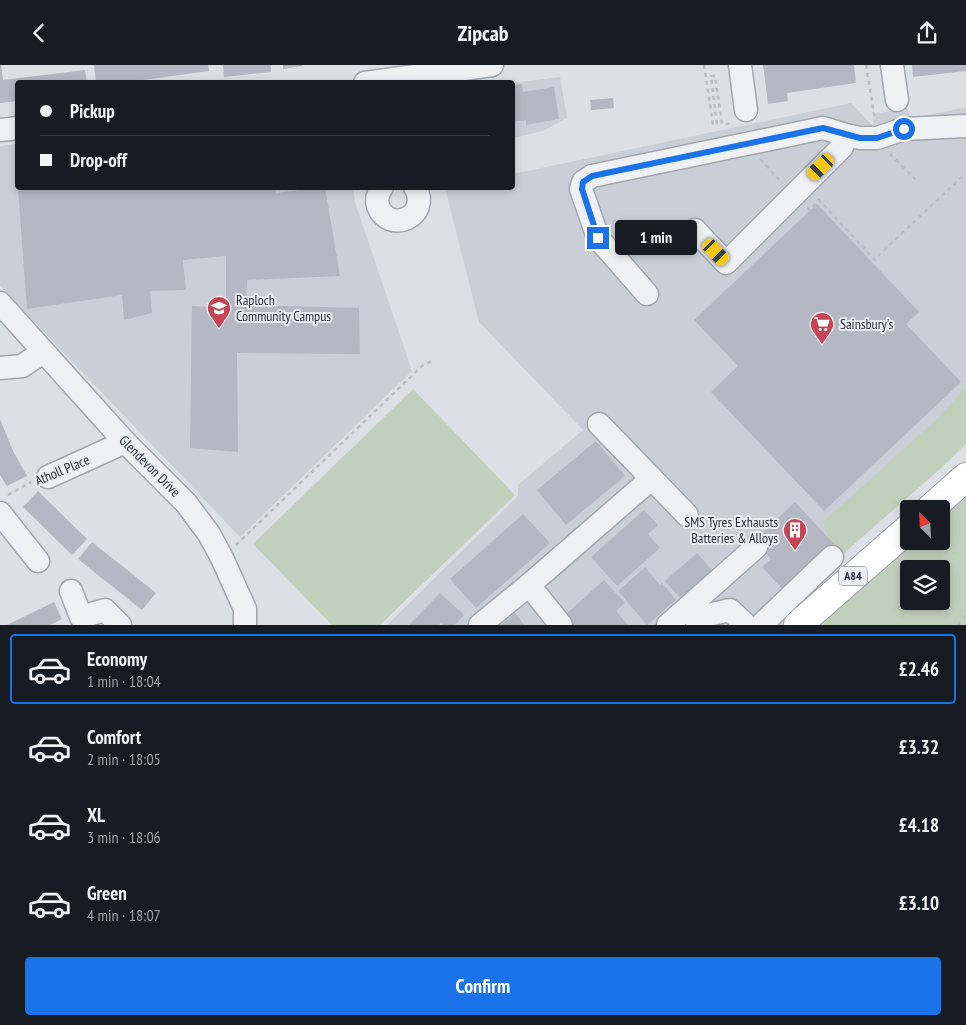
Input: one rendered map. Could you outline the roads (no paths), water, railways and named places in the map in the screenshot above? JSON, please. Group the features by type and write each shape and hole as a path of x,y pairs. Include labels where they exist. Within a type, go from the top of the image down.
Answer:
{"main road":[{"path":"940,500 966,477"},
{"name":"A84","path":"798,625 900,535"}],"street":[{"path":"387,80 492,65"},
{"path":"740,65 746,110"},
{"path":"892,65 897,100"},
{"path":"647,294 598,238 582,189 583,182 592,176 823,128 860,138 877,138 904,129 966,125"},
{"path":"0,130 15,128"},
{"path":"695,230 726,263 842,147 846,135"},
{"path":"380,190 377,202 382,213 393,220 399,221 406,219 416,212 419,199 417,190"},
{"name":"Glendevon Drive","path":"0,303 125,442 186,503 209,533 245,609 245,625"},
{"path":"0,368 22,365 43,352"},
{"path":"599,424 687,515"},
{"name":"Atholl Place","path":"48,477 125,442"},
{"path":"480,625 651,479"},
{"path":"3,505 38,561"},
{"path":"695,617 756,547"},
{"path":"761,625 832,557"},
{"path":"529,585 562,625"},
{"path":"71,591 81,617 105,610 120,625"},
{"path":"668,625 730,610 746,625"}],"place":[{"name":"Raploch Community Campus","path":"219,329"},
{"name":"Sainsbury's","path":"822,345"},
{"name":"SMS Tyres Exhausts Batteries & Alloys","path":"795,551"}]}
